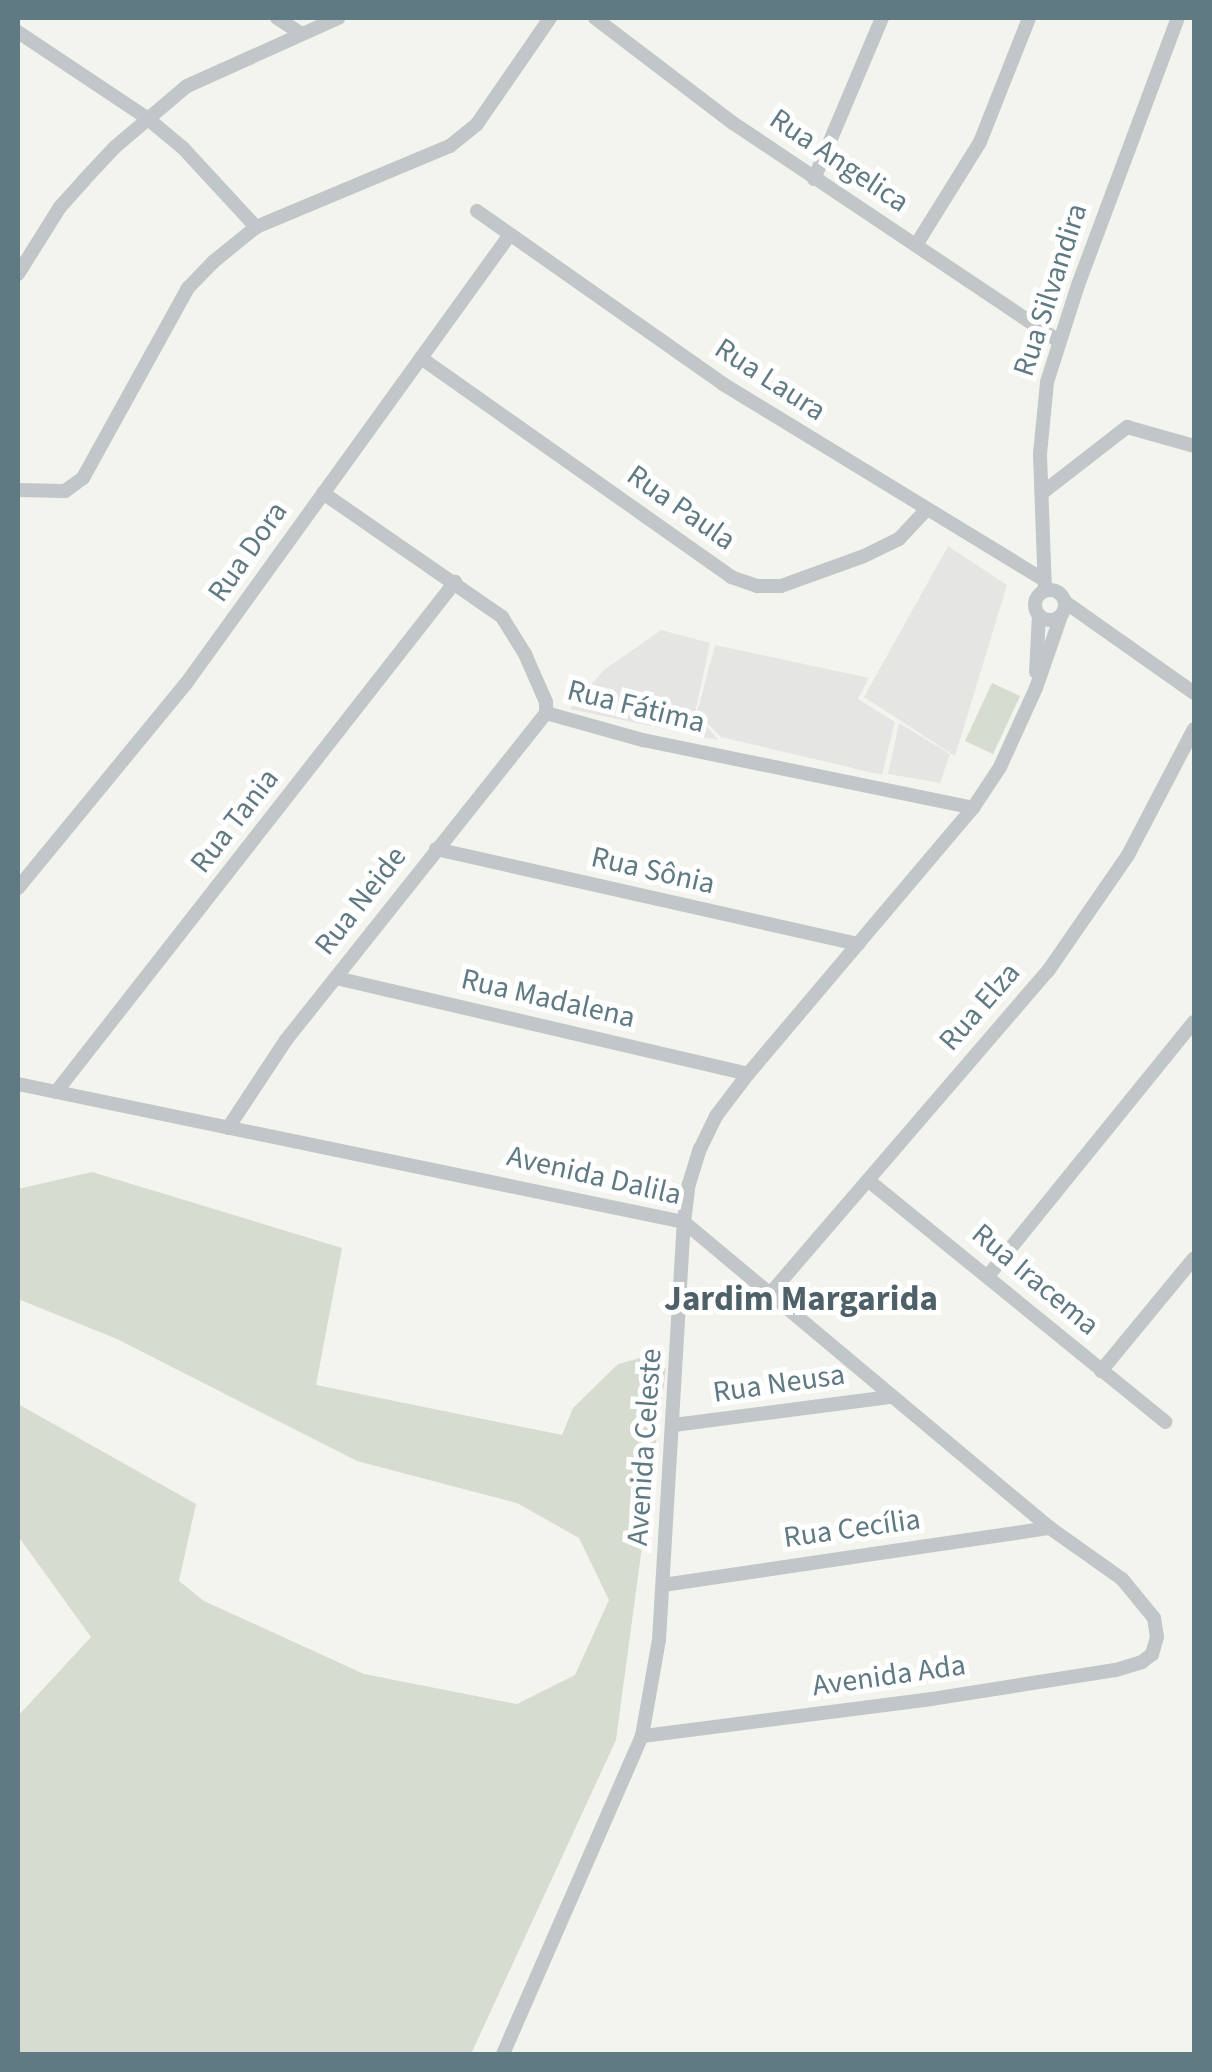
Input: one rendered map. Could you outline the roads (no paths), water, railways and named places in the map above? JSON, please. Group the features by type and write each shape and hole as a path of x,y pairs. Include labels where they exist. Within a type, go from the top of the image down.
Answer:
{"street":[{"path":"277,18 300,32"},
{"path":"18,274 60,207 148,118 187,86 338,18"},
{"path":"18,490 65,492 83,478 188,288 256,227 450,146 477,124 550,18"},
{"name":"Rua Angelica","path":"595,18 814,179 1059,342"},
{"path":"814,179 882,18"},
{"path":"916,245 980,142 1029,18"},
{"name":"Rua Silvandira","path":"1044,586 1044,411 1059,342 1178,18"},
{"path":"18,32 148,118 183,148 256,227"},
{"name":"Rua Laura","path":"476,211 723,384 1044,586"},
{"name":"Rua Dora","path":"18,888 185,685 509,236"},
{"name":"Rua Paula","path":"421,358 731,577 756,586 780,586 864,556 899,540 925,511"},
{"path":"1042,493 1127,427 1194,446"},
{"name":"Rua Fátima","path":"324,493 502,617 525,654 546,702 546,714 643,740 973,808"},
{"name":"Rua Tania","path":"56,1092 455,582"},
{"path":"1063,609 1052,620 1039,615 1036,601 1044,586 1060,593 1063,609 1194,693"},
{"name":"Avenida Celeste","path":"503,2054 642,1736 663,1585 684,1222 689,1184 700,1149 716,1116 748,1074 973,808 1000,767 1036,688 1063,609"},
{"name":"Avenida Celeste","path":"1036,688 1039,615"},
{"name":"Rua Neide","path":"228,1128 262,1072 546,714"},
{"name":"Rua Elza","path":"769,1295 1048,971 1128,855 1194,729"},
{"name":"Rua Sônia","path":"436,849 858,944"},
{"name":"Rua Madalena","path":"336,978 748,1074"},
{"path":"988,1276 1194,1022"},
{"name":"Avenida Dalila","path":"18,1084 684,1222 1050,1528 1122,1579 1144,1602 1158,1637 1152,1654 1142,1662"},
{"name":"Rua Iracema","path":"869,1181 1166,1422"},
{"path":"1101,1370 1194,1258"},
{"name":"Rua Neusa","path":"674,1426 891,1396"},
{"name":"Rua Cecília","path":"663,1585 1050,1528"},
{"name":"Avenida Ada","path":"642,1736 932,1700 1142,1662"}],"district":[{"name":"Jardim Margarida","path":"801,1299"}]}
